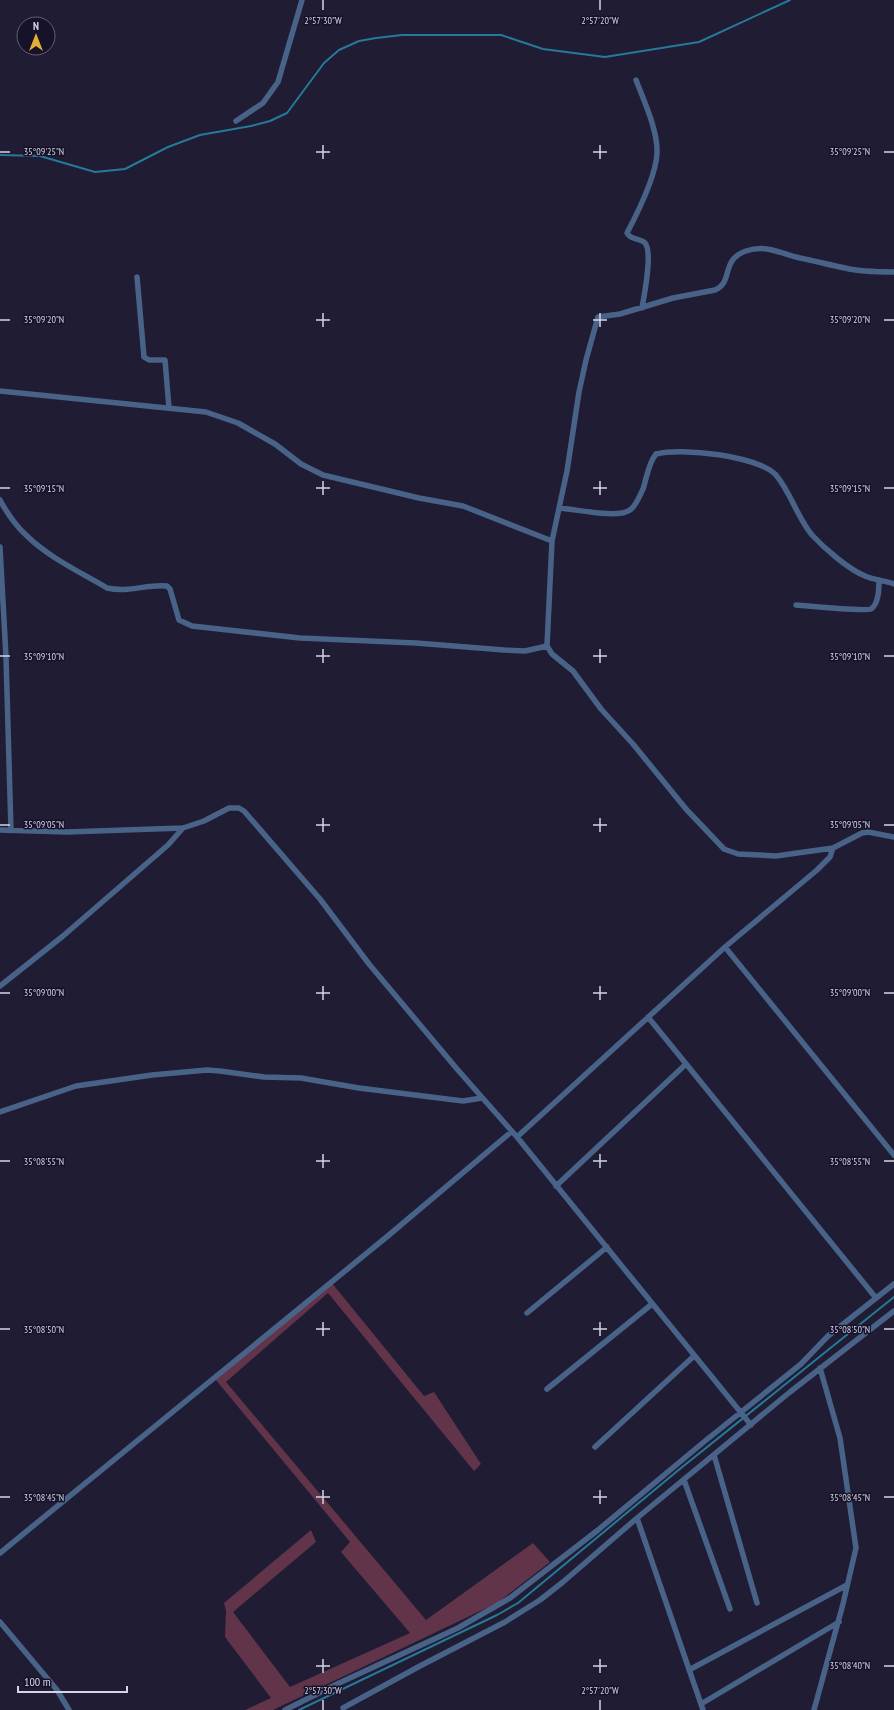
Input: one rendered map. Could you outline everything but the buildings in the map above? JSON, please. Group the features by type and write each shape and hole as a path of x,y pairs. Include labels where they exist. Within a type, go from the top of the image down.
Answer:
{"street":[{"path":"236,120 263,103 278,82 302,0"},
{"path":"636,80 654,130 657,153 655,166 647,188 627,233 629,236 644,243 648,248 648,262 642,308"},
{"path":"894,272 870,272 846,268 811,259 800,258 777,250 760,249 747,251 732,260 724,282 720,288 673,298 620,314 602,315 598,318 578,392 567,471 552,541 547,646 552,654 573,672 601,709 633,744 686,809 724,849 738,854 776,856 833,848 862,833 868,832 894,837"},
{"path":"137,277 144,357 149,360 165,360 169,408"},
{"path":"0,391 206,412 238,423 275,444 301,464 323,474 419,498 463,506 552,541"},
{"path":"559,508 610,513 630,510 643,488 652,460 656,454 662,452 697,453 745,459 768,468 776,476 812,534 833,555 864,576 894,584"},
{"path":"0,500 10,518 25,535 40,548 107,588 130,590 160,585 167,586 170,590 179,620 192,626 300,638 416,643 525,651 547,646"},
{"path":"0,548 3,657 7,698 11,830"},
{"path":"796,605 862,610 870,609 876,603 879,580"},
{"path":"0,698 7,698"},
{"path":"0,830 67,832 183,828 204,821 229,808 239,808 244,811 320,899 370,964 482,1098 517,1137 750,1423"},
{"path":"0,986 62,936 163,850 183,828"},
{"path":"517,1137 725,947 817,870 830,857 833,848"},
{"path":"725,947 894,1155"},
{"path":"648,1017 876,1298"},
{"path":"556,1186 686,1064"},
{"path":"0,1112 76,1086 152,1075 207,1070 264,1077 301,1078 359,1088 462,1101 482,1098"},
{"path":"0,1553 389,1235 511,1132"},
{"path":"527,1313 607,1247"},
{"path":"285,1710 458,1628 510,1598 598,1530 743,1413 800,1364 828,1336 894,1284"},
{"path":"547,1389 652,1304"},
{"path":"343,1708 526,1610 563,1582 750,1423 894,1311"},
{"path":"594,1447 694,1356"},
{"path":"814,1710 848,1585 856,1548 856,1539 840,1438 820,1368"},
{"path":"714,1455 757,1603"},
{"path":"684,1480 730,1609"},
{"path":"638,1518 703,1710"},
{"path":"689,1670 848,1585"},
{"path":"0,1622 57,1690 69,1710"},
{"path":"701,1704 838,1622"}],"shaded area":[{"path":"331,1282 424,1396 434,1392 481,1464 474,1471 328,1293 226,1382 426,1620 533,1543 550,1562 497,1603 273,1710 245,1710 271,1698 225,1637 226,1611 224,1603 311,1530 316,1542 233,1612 290,1687 410,1633 341,1552 350,1542 215,1379"}],"waterway":[{"path":"0,155 40,156 95,172 125,169 168,147 200,135 251,126 270,121 287,113 324,63 339,50 359,41 402,35 501,35 543,49 605,57 699,42 790,0"},
{"path":"299,1710 497,1615 518,1603 681,1468 894,1297"}]}
